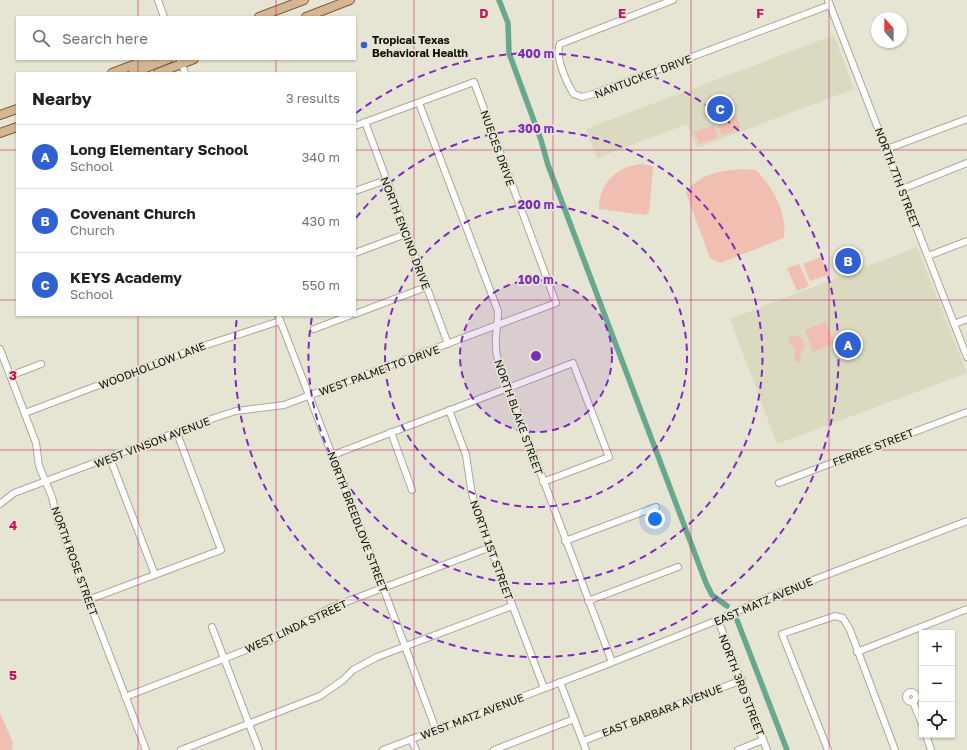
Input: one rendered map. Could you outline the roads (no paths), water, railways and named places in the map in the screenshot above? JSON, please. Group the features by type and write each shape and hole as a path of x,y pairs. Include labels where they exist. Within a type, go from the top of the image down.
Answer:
{"main road":[{"path":"265,15 304,0"},
{"path":"309,16 350,0"},
{"path":"115,72 146,60"},
{"path":"136,72 166,60"},
{"path":"160,72 182,61"},
{"path":"0,115 16,109"},
{"path":"0,133 16,127"}],"street":[{"path":"158,0 164,16"},
{"name":"NANTUCKET DRIVE","path":"673,0 560,44 558,48 558,57 574,94 582,97 593,94 829,2"},
{"name":"NORTH 7TH STREET","path":"829,2 967,357"},
{"path":"182,61 185,72"},
{"name":"NUECES DRIVE","path":"419,102 474,82 556,303"},
{"path":"356,126 419,102"},
{"name":"NORTH BLAKE STREET","path":"419,102 494,298 498,311 496,352 508,389 612,662"},
{"path":"887,149 967,119"},
{"name":"NORTH ENCINO DRIVE","path":"365,122 448,344"},
{"path":"902,189 967,163"},
{"path":"356,191 386,180"},
{"path":"356,253 406,234"},
{"path":"928,256 967,241"},
{"path":"356,314 426,287"},
{"name":"WEST PALMETTO DRIVE","path":"309,396 556,303"},
{"path":"314,329 348,316"},
{"name":"NORTH BREEDLOVE STREET","path":"279,318 384,587 436,730"},
{"name":"WOODHOLLOW LANE","path":"25,413 279,318"},
{"path":"954,324 967,319"},
{"name":"NORTH ROSE STREET","path":"0,349 36,444 39,466 46,482 57,518 146,750"},
{"path":"10,376 41,364"},
{"path":"333,456 391,432 574,364 609,458 543,482"},
{"name":"WEST VINSON AVENUE","path":"0,504 14,493 230,413 279,407 309,396"},
{"name":"NORTH 1ST STREET","path":"449,410 466,455 473,501 544,688"},
{"name":"FERREE STREET","path":"779,483 967,412"},
{"path":"391,432 412,490"},
{"path":"88,600 221,550 177,433"},
{"path":"110,458 155,575"},
{"path":"565,541 656,507"},
{"name":"EAST MATZ AVENUE","path":"560,682 718,620 769,597 967,521"},
{"name":"WEST LINDA STREET","path":"125,696 281,635 320,612 491,547"},
{"path":"588,601 678,566"},
{"path":"181,750 320,696 358,667 406,646 512,606"},
{"path":"857,652 967,609"},
{"path":"828,750 782,634 824,618 839,616 848,626 895,750"},
{"name":"NORTH 3RD STREET","path":"718,620 742,680 767,750"},
{"path":"212,626 259,750"},
{"name":"EAST BARBARA AVENUE","path":"583,741 742,680"},
{"path":"560,682 586,750"},
{"name":"WEST MATZ AVENUE","path":"383,750 560,682"},
{"path":"913,702 919,717"},
{"path":"494,750 574,719"},
{"path":"927,738 932,749"},
{"path":"411,739 416,750"},
{"path":"738,750 763,740"}],"waterway":[{"path":"499,0 508,23 509,53 541,140 548,165 706,583 712,595 727,606"},
{"path":"737,620 787,750"}],"place":[{"name":"Tropical Texas Behavioral Health","path":"364,45"},
{"name":"KEYS Academy","path":"720,109"},
{"name":"Covenant Church","path":"848,261"},
{"name":"Long Elementary School","path":"848,345"}]}
